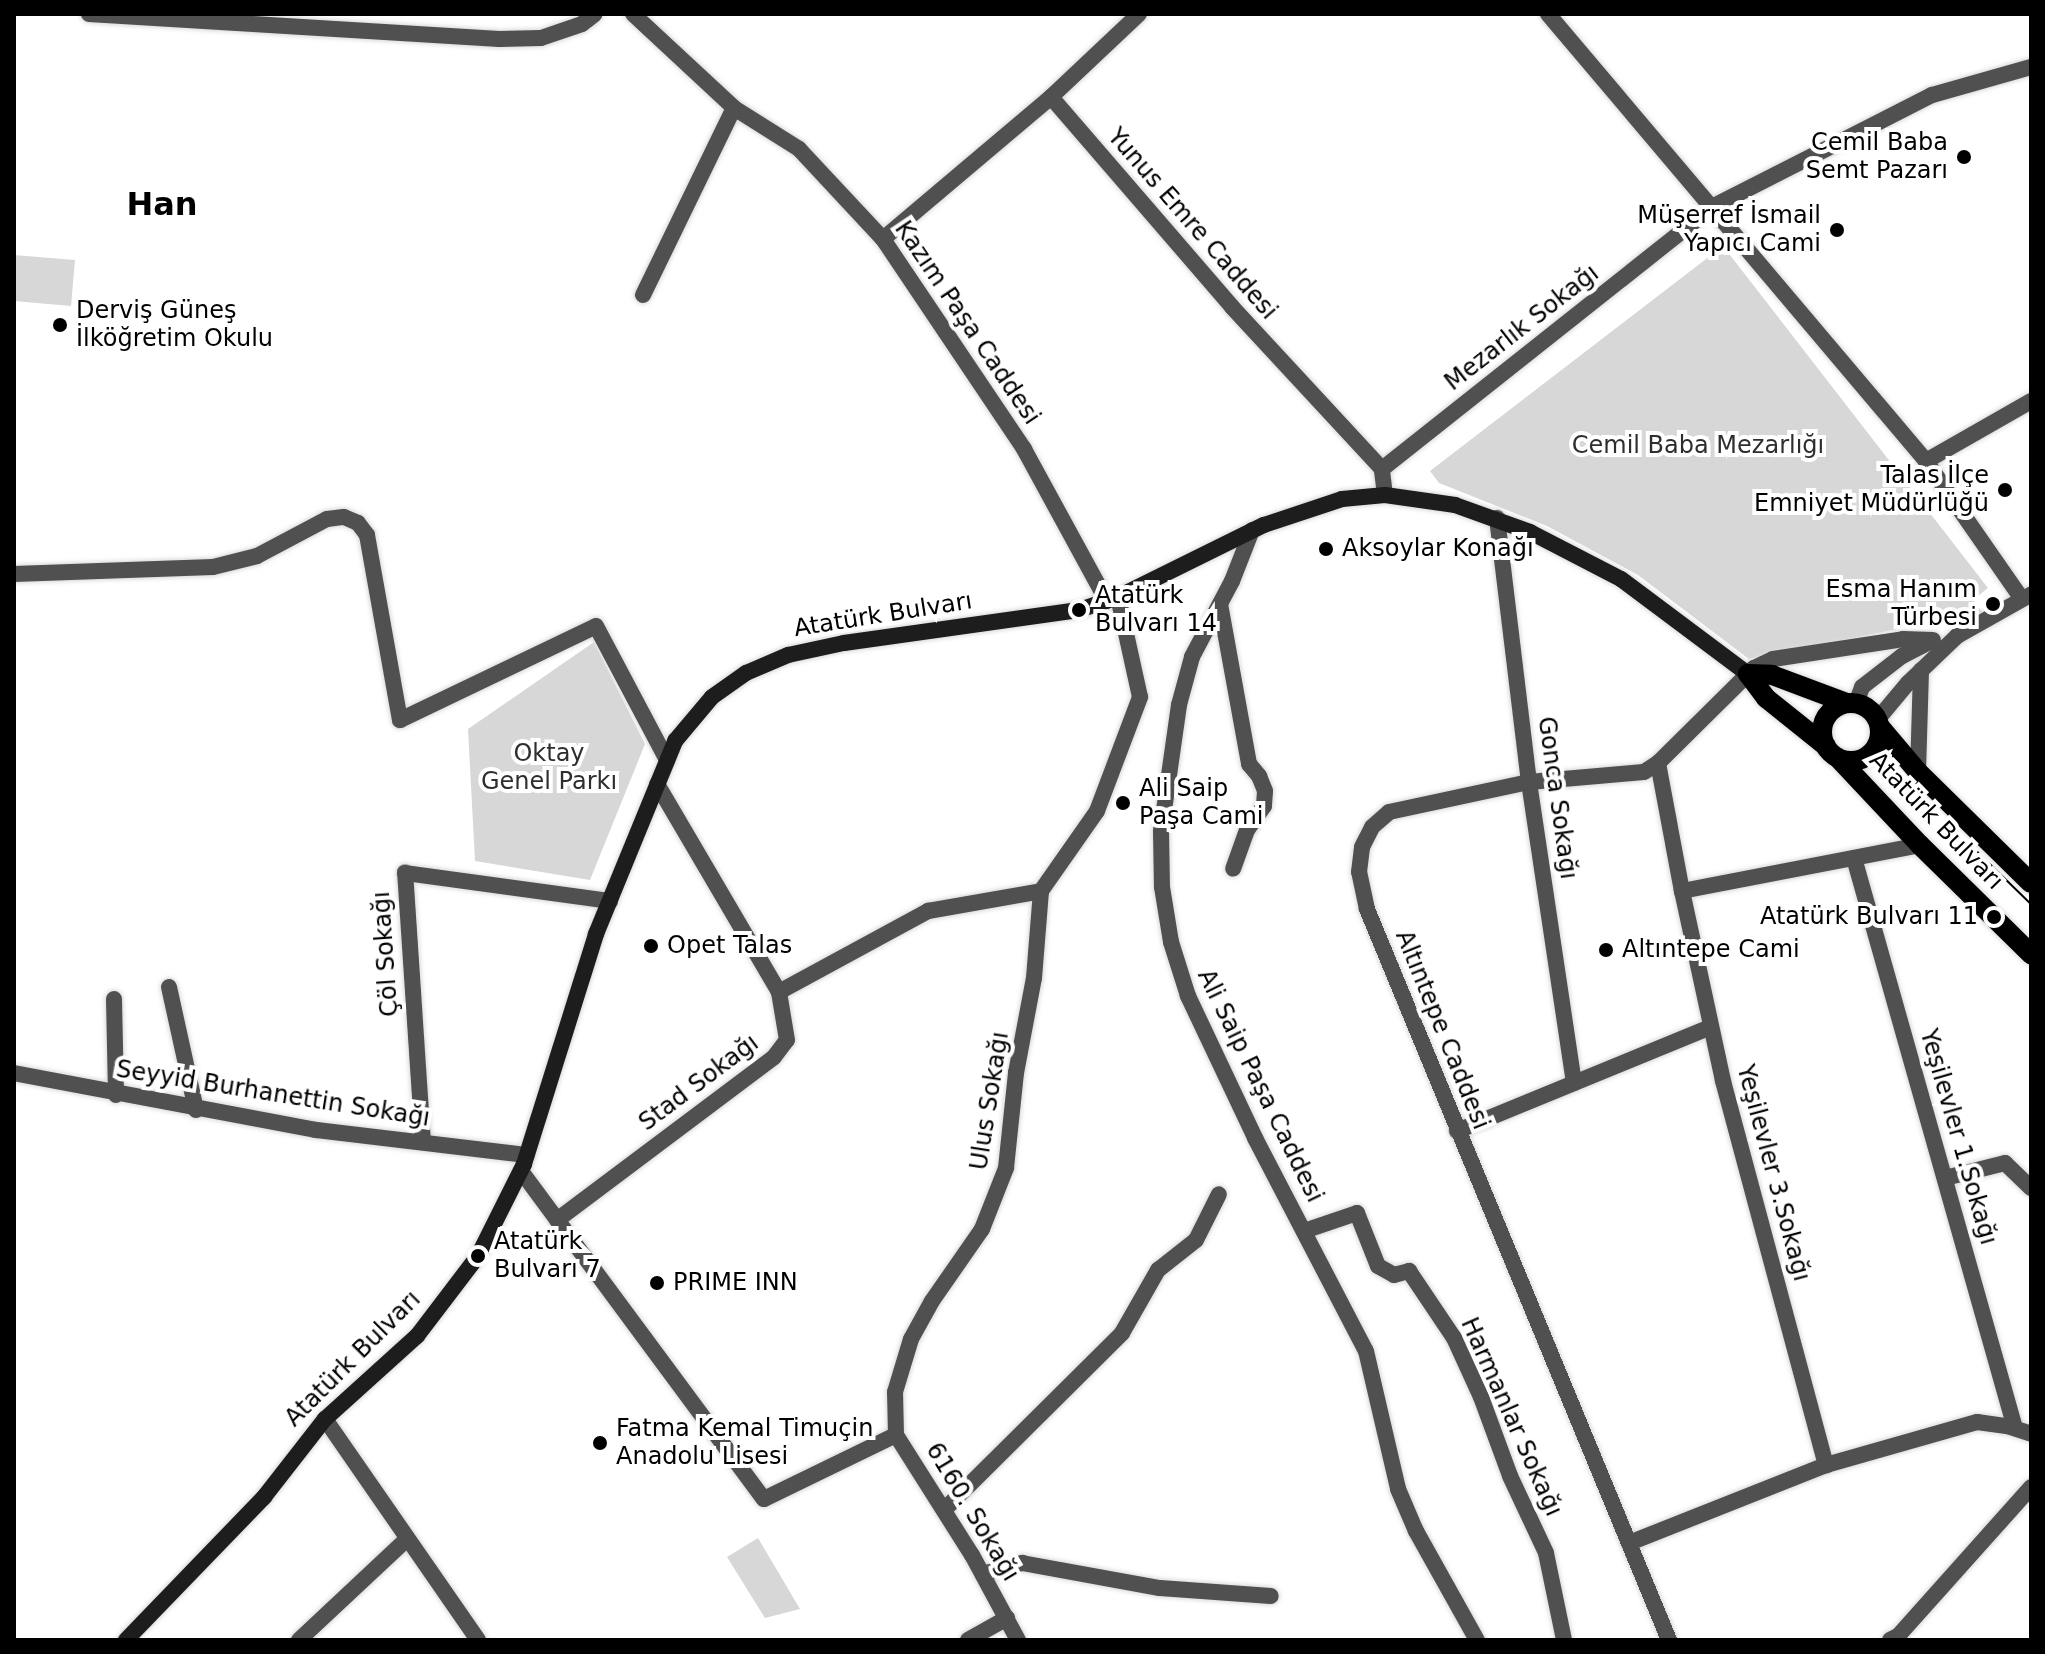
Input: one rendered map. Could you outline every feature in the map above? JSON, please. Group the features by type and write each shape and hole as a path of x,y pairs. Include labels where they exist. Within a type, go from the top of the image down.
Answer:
{"main road":[{"name":"Atatürk Bulvarı","path":"126,1640 264,1497 325,1419 394,1359 439,1310 495,1226 527,1155 569,1016 610,901 675,741 705,704 727,685 766,663 844,643 1059,615 1113,599 1252,530 1322,504 1385,495 1429,499 1497,518 1621,579 1748,674 1766,698 1832,752 1920,845 2031,954"},
{"name":"Atatürk Bulvarı","path":"1748,674 1772,675 1851,703"},
{"path":"1851,703 1865,706 1879,723 1878,743 1868,755 1854,761 1832,752 1822,728 1825,719 1851,703"},
{"name":"Atatürk Bulvarı","path":"1879,723 1918,772 2031,883"}],"street":[{"path":"89,14 499,39 541,38 582,24 595,14"},
{"name":"Kazım Paşa Caddesi","path":"633,14 734,108 799,149 883,239 1024,449 1113,599 1140,697 1097,811 1041,891"},
{"path":"883,239 1051,97 1139,14"},
{"path":"1548,14 1926,461 2027,597 1957,636 1921,670 1879,723"},
{"name":"Mezarlık Sokağı","path":"1382,469 1712,207 1932,95 2031,67"},
{"name":"Yunus Emre Caddesi","path":"1051,97 1232,307 1382,469"},
{"path":"643,295 734,108"},
{"path":"1926,461 2031,401"},
{"path":"1382,469 1385,495"},
{"name":"Gonca Sokağı","path":"1497,518 1529,782 1574,1083"},
{"path":"14,574 213,567 282,546 327,519 353,519 367,535 400,720 596,626 667,760"},
{"name":"Ali Saip Paşa Caddesi","path":"1252,530 1220,604 1192,657 1170,754 1161,831 1165,914 1188,996 1366,1351 1378,1394 1389,1458 1406,1510 1477,1640"},
{"path":"1220,604 1249,764 1259,776 1265,791 1264,806 1247,830 1233,869"},
{"path":"1851,703 1862,687 1902,656 1933,640 1957,636"},
{"name":"Altıntepe Caddesi","path":"1669,1640 1367,909 1359,859 1366,837 1389,812 1529,782 1644,772 1658,763 1748,674 1773,659 1903,639 1933,640"},
{"path":"1918,772 1921,670"},
{"name":"Yeşilevler 3.Sokağı","path":"1658,763 1710,1027 1826,1465"},
{"name":"Stad Sokağı","path":"557,1220 780,1052 788,1034 779,992 657,784"},
{"path":"1682,891 1920,845"},
{"name":"Yeşilevler 1.Sokağı","path":"1854,858 1945,1178 2023,1431"},
{"name":"Çöl Sokağı","path":"423,1142 405,873 610,901"},
{"path":"779,992 928,911 1041,891"},
{"name":"Ulus Sokağı","path":"896,1435 895,1392 911,1339 932,1301 982,1229 1006,1168 1016,1073 1034,978 1041,891"},
{"path":"169,987 196,1110"},
{"path":"114,999 116,1095"},
{"path":"1457,1131 1710,1027"},
{"name":"Seyyid Burhanettin Sokağı","path":"14,1073 196,1110 527,1155"},
{"path":"1945,1178 2005,1163 2031,1188"},
{"name":"6160. Sokağı","path":"521,1171 764,1499 896,1435 945,1509 1018,1640"},
{"path":"945,1509 1122,1333 1158,1270 1196,1240 1219,1194"},
{"name":"Harmanlar Sokağı","path":"1304,1231 1357,1213 1378,1266 1394,1275 1409,1271 1454,1338 1481,1397 1510,1476 1546,1553 1564,1640"},
{"path":"325,1419 478,1640"},
{"path":"325,1419 478,1640"},
{"path":"1629,1543 1826,1465 1977,1422 2023,1431"},
{"path":"1896,1639 2031,1487"},
{"path":"299,1640 407,1539"},
{"path":"983,1574 1022,1563 1160,1588 1271,1596"},
{"path":"968,1640 1007,1618"}],"green space":[{"name":"Cemil Baba Mezarlığı","path":"1723,246 1988,588 1973,600 1982,612 1749,659 1638,575 1547,526 1439,483 1430,471"},
{"path":"14,255 75,260 71,306 14,301"},
{"name":"Oktay Genel Parkı","path":"594,642 645,744 590,880 475,861 468,729"},
{"path":"758,1538 800,1609 765,1618 727,1557"}],"tram line":[{"path":"1913,789 2031,904"}],"place":[{"name":"Cemil Baba Semt Pazarı","path":"1964,157"},
{"name":"Müşerref İsmail Yapıcı Cami","path":"1837,230"},
{"name":"Derviş Güneş İlköğretim Okulu","path":"60,325"},
{"name":"Talas İlçe Emniyet Müdürlüğü","path":"2005,490"},
{"name":"Aksoylar Konağı","path":"1326,549"},
{"name":"Esma Hanım Türbesi","path":"1993,604"},
{"name":"Atatürk Bulvarı 14","path":"1079,610"},
{"name":"Ali Saip Paşa Cami","path":"1123,803"},
{"name":"Atatürk Bulvarı 11","path":"1994,917"},
{"name":"Opet Talas","path":"651,946"},
{"name":"Altıntepe Cami","path":"1606,950"},
{"name":"Atatürk Bulvarı 7","path":"478,1256"},
{"name":"PRIME INN","path":"657,1283"},
{"name":"Fatma Kemal Timuçin Anadolu Lisesi","path":"600,1443"}],"district":[{"name":"Han","path":"162,204"}]}
